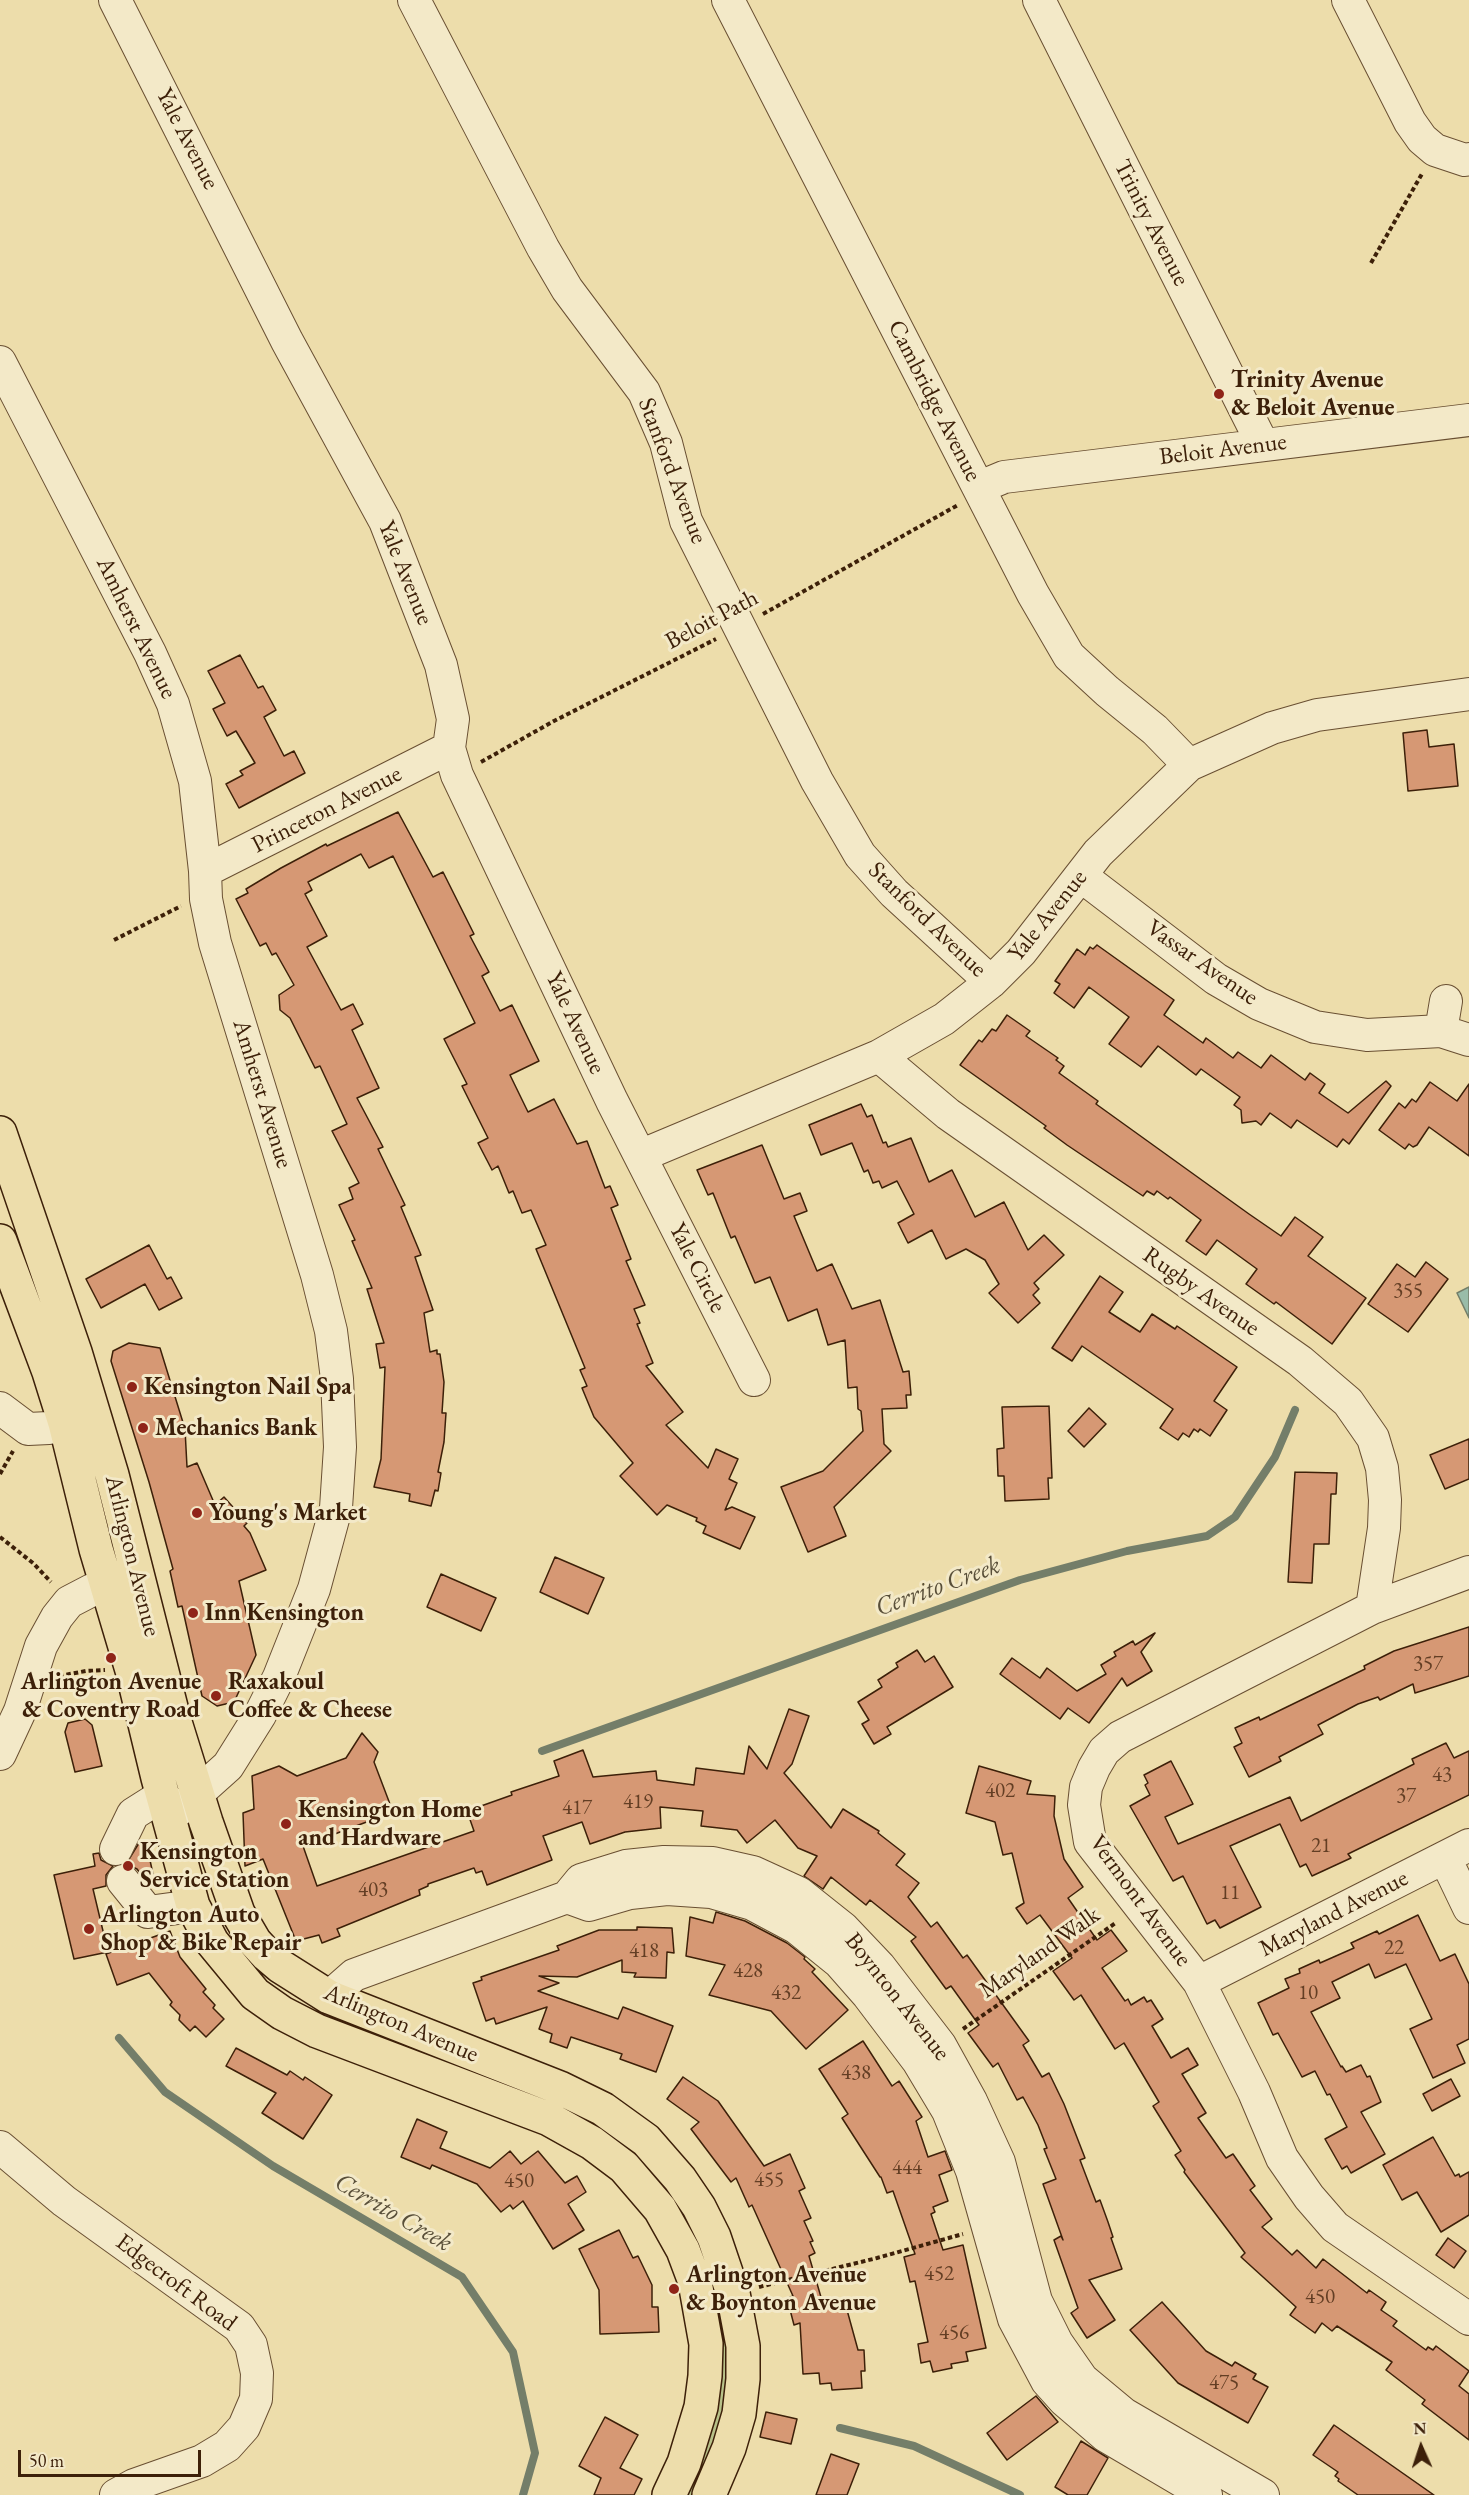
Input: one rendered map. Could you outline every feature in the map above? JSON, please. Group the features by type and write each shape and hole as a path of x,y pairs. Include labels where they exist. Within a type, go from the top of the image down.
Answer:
{"main road":[{"name":"Arlington Avenue","path":"0,1133 10,1198 75,1352 112,1475 174,1719 197,1795 238,1913 255,1942 280,1966 329,1997 560,2088 603,2109 646,2140 680,2179 699,2207 714,2237 733,2293 743,2346 743,2379 739,2414 729,2448 709,2495"},
{"name":"Arlington Avenue","path":"0,1241 49,1372 65,1423 96,1549 132,1670 193,1906 212,1942 255,1994 282,2013 317,2031 549,2119 591,2143 624,2167 660,2209 683,2250 694,2282 705,2344 705,2376 701,2407 684,2463 669,2495"}],"street":[{"name":"Yale Avenue","path":"115,0 287,341 385,521 441,664 453,719 453,762 640,1156 879,1056 944,1019 991,982 1021,952 1098,853 1189,765 1272,728 1317,715 1469,694"},
{"name":"Stanford Avenue","path":"414,0 543,248 567,289 644,392 666,443 686,521 817,781 860,855 894,893 991,982"},
{"name":"Cambridge Avenue","path":"728,0 1033,594 1069,656 1155,730 1189,765"},
{"name":"Trinity Avenue","path":"1039,0 1263,445"},
{"path":"1348,0 1410,122 1422,140 1435,150 1465,160 1469,159"},
{"name":"Amherst Avenue","path":"0,362 150,652 173,704 195,781 215,943 317,1275 331,1331 337,1379 340,1448 336,1508 318,1576 279,1677 234,1759 197,1795 166,1807 133,1814 116,1849"},
{"name":"Beloit Avenue","path":"981,492 992,482 1004,477 1469,420"},
{"name":"Princeton Avenue","path":"206,882 453,762"},
{"name":"Vassar Avenue","path":"1081,876 1216,979 1259,1004 1315,1027 1366,1035 1455,1035 1446,1001"},
{"name":"Rugby Avenue","path":"879,1056 948,1113 1300,1361 1348,1402 1372,1438 1383,1468 1384,1528 1372,1608"},
{"name":"Yale Circle","path":"640,1156 754,1380"},
{"path":"0,1408 28,1429 49,1428 65,1423"},
{"name":"Vermont Avenue","path":"1469,1572 1372,1608 1120,1737 1104,1751 1086,1788 1084,1805 1090,1842 1199,1982 1254,2092 1282,2158 1310,2197 1335,2227 1469,2319"},
{"path":"0,1754 20,1711 40,1646 57,1617 69,1602 92,1590 108,1585"},
{"path":"1457,1852 1469,1908"},
{"name":"Maryland Avenue","path":"1199,1982 1457,1852"},
{"name":"Boynton Avenue","path":"329,1997 354,1976 567,1897 581,1880 627,1866 664,1862 713,1863 753,1872 799,1893 843,1928 880,1967 940,2045 971,2101 999,2162 1036,2301 1057,2343 1082,2379 1124,2414 1263,2495"},
{"path":"123,1881 148,1912 193,1906"},
{"name":"Boynton Avenue","path":"567,1897 589,1905 630,1893 667,1889 711,1892 752,1904 797,1928 839,1962 868,1995 918,2061 948,2111 972,2171 1014,2319 1047,2381 1064,2400 1106,2436 1206,2495"},
{"name":"Edgecroft Road","path":"0,2147 64,2201 239,2327 251,2345 257,2373 256,2399 244,2427 227,2446 202,2461 134,2485 116,2495"}],"path":[{"path":"1371,263 1435,150"},
{"name":"Beloit Path","path":"453,762 554,721 740,627 981,492"},
{"path":"114,940 206,882"},
{"path":"0,1537 33,1563 69,1602"},
{"path":"30,1682 86,1671 132,1670"},
{"name":"Maryland Walk","path":"960,2031 1141,1905"},
{"path":"770,2284 989,2227"}],"green space":[{"path":"726,2298 732,2399 698,2495 675,2495 709,2301"}],"shaded area":[{"path":"1469,1287 1469,1318 1457,1293"}],"building":[{"path":"240,655 258,688 263,686 276,710 264,717 284,756 294,751 305,773 239,808 226,784 243,775 240,771 255,763 236,731 227,736 213,709 225,703 208,671"},
{"path":"1427,730 1429,747 1454,744 1458,786 1408,791 1403,733"},
{"path":"398,812 433,877 443,872 474,934 470,936 489,972 482,976 500,1011 512,1005 539,1061 510,1075 528,1112 554,1099 577,1144 587,1141 605,1188 610,1186 618,1205 611,1208 631,1259 626,1261 645,1305 634,1309 640,1323 637,1324 653,1363 646,1366 683,1412 666,1425 708,1468 716,1449 738,1459 729,1479 737,1483 725,1510 732,1507 755,1517 740,1549 703,1533 706,1526 696,1521 697,1518 667,1505 657,1515 620,1476 633,1463 594,1417 582,1388 587,1386 580,1370 585,1368 536,1249 546,1245 531,1210 522,1213 513,1191 509,1193 498,1166 492,1170 478,1143 488,1138 462,1086 467,1084 444,1039 475,1023 393,856 369,868 361,854 308,882 312,890 305,894 327,936 307,947 341,1010 353,1004 363,1024 352,1030 379,1088 357,1098 383,1147 378,1149 405,1205 401,1207 421,1255 415,1257 433,1310 424,1313 430,1352 437,1350 437,1354 440,1354 444,1382 442,1413 446,1413 444,1442 438,1472 441,1473 438,1491 435,1490 431,1506 409,1501 410,1494 374,1487 381,1459 385,1367 380,1368 376,1344 384,1343 367,1289 372,1288 352,1241 355,1240 339,1205 353,1199 349,1188 359,1183 332,1131 347,1124 320,1066 315,1068 290,1018 280,1010 279,995 294,985 276,953 272,955 266,943 260,946 236,899 248,893 246,889 281,868 326,844 327,846"},
{"path":"1097,945 1174,1000 1164,1015 1203,1043 1206,1038 1233,1058 1238,1052 1261,1068 1271,1055 1305,1080 1310,1073 1325,1084 1319,1093 1348,1113 1386,1081 1391,1086 1349,1144 1343,1139 1337,1147 1297,1120 1291,1128 1270,1113 1261,1125 1256,1121 1242,1123 1241,1110 1234,1105 1240,1097 1201,1069 1196,1075 1158,1046 1141,1067 1109,1044 1129,1017 1089,987 1074,1008 1054,993 1060,984 1055,981 1077,949 1085,955 1090,947 1093,949"},
{"path":"1007,1015 1030,1031 1026,1036 1058,1058 1056,1060 1064,1066 1059,1073 1098,1101 1096,1104 1249,1214 1281,1236 1295,1217 1323,1237 1308,1256 1366,1298 1332,1344 1276,1302 1274,1304 1246,1284 1257,1269 1217,1240 1206,1255 1186,1241 1201,1220 1170,1197 1168,1199 1157,1191 1154,1195 1147,1191 1143,1196 1067,1145 1044,1128 1046,1126 960,1065 979,1040 982,1042 992,1029 996,1031"},
{"path":"1430,1082 1457,1101 1469,1084 1469,1156 1429,1127 1417,1145 1413,1147 1409,1144 1405,1149 1379,1130 1399,1103 1405,1108 1412,1099 1416,1102"},
{"path":"861,1104 867,1117 872,1115 883,1143 886,1142 888,1147 911,1138 929,1182 952,1170 975,1217 1004,1202 1028,1250 1044,1235 1064,1255 1034,1283 1039,1289 1033,1295 1040,1303 1018,1323 989,1293 999,1284 985,1260 966,1249 946,1259 932,1230 908,1243 898,1223 914,1214 897,1181 882,1188 879,1181 873,1183 868,1170 864,1172 852,1143 821,1155 809,1125"},
{"path":"762,1145 784,1199 800,1193 807,1211 794,1216 817,1271 832,1264 852,1309 880,1300 903,1372 909,1371 911,1395 906,1395 907,1408 882,1409 884,1444 891,1451 834,1507 846,1536 808,1552 781,1487 823,1471 863,1431 861,1411 858,1409 857,1387 848,1388 845,1340 828,1345 817,1309 788,1321 770,1277 755,1283 735,1236 731,1238 713,1193 708,1195 697,1170"},
{"path":"149,1245 167,1279 171,1277 182,1298 159,1310 145,1284 101,1308 86,1279"},
{"path":"1426,1262 1448,1279 1408,1332 1368,1304 1397,1264 1415,1277"},
{"path":"1100,1276 1123,1292 1109,1312 1140,1332 1152,1314 1175,1329 1177,1326 1237,1367 1214,1401 1227,1410 1210,1436 1200,1429 1198,1432 1194,1429 1189,1437 1183,1433 1178,1440 1160,1428 1173,1409 1082,1346 1072,1361 1052,1348"},
{"path":"129,1343 160,1348 185,1429 187,1467 197,1463 215,1505 224,1497 247,1523 244,1526 250,1533 266,1570 239,1581 256,1655 234,1702 217,1706 202,1696 182,1606 178,1607 170,1571 173,1569 149,1482 111,1361 113,1351"},
{"path":"1049,1406 1052,1478 1048,1478 1049,1499 1005,1501 1004,1476 998,1476 997,1449 1004,1448 1002,1407"},
{"path":"1089,1408 1106,1424 1084,1447 1068,1431"},
{"path":"1469,1439 1469,1479 1445,1489 1430,1455"},
{"path":"1295,1472 1337,1473 1336,1494 1331,1494 1329,1544 1314,1544 1312,1583 1288,1582"},
{"path":"555,1557 604,1578 588,1614 540,1592"},
{"path":"441,1574 496,1598 481,1631 427,1607"},
{"path":"1469,1627 1469,1676 1415,1693 1413,1684 1380,1700 1378,1697 1358,1704 1318,1725 1323,1734 1279,1757 1281,1761 1249,1777 1234,1747 1242,1743 1235,1728 1259,1717 1260,1720 1365,1669 1364,1666 1394,1651"},
{"path":"1155,1633 1141,1652 1152,1671 1127,1686 1122,1678 1089,1723 1068,1708 1060,1719 1000,1674 1012,1658 1040,1678 1047,1668 1077,1691 1106,1674 1101,1665 1116,1656 1114,1652 1133,1641 1135,1645"},
{"path":"917,1650 925,1662 934,1656 953,1687 887,1727 891,1734 874,1744 862,1724 869,1720 858,1702 882,1687 878,1680 898,1667 896,1663"},
{"path":"789,1709 809,1716 792,1764 784,1773 831,1828 843,1809 879,1831 878,1833 905,1854 896,1865 919,1883 908,1897 931,1927 937,1922 963,1958 967,1955 1029,2041 1023,2045 1042,2077 1049,2073 1064,2104 1085,2158 1080,2160 1096,2202 1100,2200 1122,2269 1089,2280 1115,2320 1087,2338 1071,2313 1078,2308 1054,2240 1061,2236 1063,2240 1043,2184 1056,2179 1044,2149 1047,2148 1038,2125 1023,2097 1017,2100 998,2063 993,2067 968,2033 979,2025 951,1986 946,1989 911,1941 916,1937 870,1900 866,1905 831,1877 823,1889 804,1876 817,1856 798,1848 775,1820 747,1843 737,1830 701,1826 703,1811 660,1807 661,1828 625,1832 590,1844 582,1822 543,1836 552,1860 487,1885 482,1871 476,1873 474,1868 428,1884 419,1890 420,1895 337,1929 340,1936 322,1943 319,1935 296,1941 263,1859 245,1866 243,1813 254,1809 252,1776 279,1766 297,1776 346,1758 362,1733 378,1752 374,1762 393,1812 303,1846 317,1886 474,1831 467,1811 512,1795 511,1792 559,1776 554,1761 583,1750 593,1777 656,1771 657,1780 694,1785 696,1768 744,1774 749,1746 767,1769"},
{"path":"85,1719 92,1725 102,1766 75,1772 65,1732 68,1723"},
{"path":"1446,1743 1454,1758 1469,1751 1469,1795 1348,1854 1351,1858 1312,1876 1306,1864 1300,1867 1280,1824 1230,1846 1261,1907 1220,1928 1215,1920 1207,1924 1183,1876 1173,1881 1130,1806 1150,1795 1145,1785 1148,1783 1144,1775 1171,1761 1193,1804 1165,1817 1178,1844 1290,1797 1301,1821 1414,1764 1412,1759"},
{"path":"979,1766 1031,1781 1027,1794 1055,1796 1054,1816 1064,1859 1083,1887 1068,1898 1097,1940 1111,1930 1127,1951 1102,1968 1125,2001 1128,1999 1131,2005 1144,1997 1147,2002 1151,2000 1163,2019 1152,2026 1171,2058 1188,2048 1198,2065 1182,2074 1206,2113 1198,2118 1226,2158 1233,2154 1255,2186 1250,2190 1272,2219 1262,2227 1292,2255 1297,2250 1316,2268 1323,2259 1367,2293 1369,2290 1386,2302 1381,2310 1397,2321 1393,2326 1426,2350 1428,2347 1433,2350 1436,2346 1469,2371 1459,2386 1469,2394 1469,2440 1422,2404 1425,2400 1386,2370 1392,2362 1337,2326 1332,2331 1322,2323 1315,2333 1290,2315 1296,2307 1241,2257 1245,2253 1184,2172 1185,2170 1175,2155 1181,2151 1153,2106 1159,2102 1124,2043 1115,2049 1081,1995 1074,2000 1053,1971 1072,1958 1040,1915 1027,1924 1016,1908 1024,1903 1012,1853 1003,1855 995,1822 966,1813"},
{"path":"146,1842 153,1874 143,1877 137,1869 126,1864 139,1843"},
{"path":"99,1853 101,1860 113,1866 106,1875 106,1886 93,1889 108,1952 74,1959 54,1875 95,1866 93,1854"},
{"path":"716,1912 745,1921 787,1943 805,1957 804,1959 815,1969 812,1972 848,2010 806,2049 771,2011 709,1995 725,1965 686,1956 690,1917 713,1923"},
{"path":"1418,1915 1440,1961 1455,1954 1469,1984 1469,2039 1457,2045 1465,2063 1433,2078 1410,2029 1432,2019 1406,1964 1375,1978 1369,1964 1332,1982 1340,1998 1311,2012 1341,2067 1346,2072 1361,2065 1367,2077 1370,2076 1381,2102 1361,2112 1385,2154 1351,2173 1347,2166 1342,2169 1325,2139 1347,2127 1330,2094 1327,2095 1315,2071 1302,2077 1278,2033 1273,2035 1258,2003 1289,1988 1285,1979 1300,1973 1299,1969 1319,1960 1320,1963 1354,1948 1351,1943 1377,1931 1379,1934"},
{"path":"637,1927 672,1928 674,1953 667,1952 666,1978 634,1977 636,1973 622,1972 622,1960 577,1977 539,1976 559,1983 538,1991 618,2019 623,2007 673,2026 656,2072 620,2059 622,2054 571,2037 567,2048 550,2042 552,2034 539,2029 547,2007 496,2024 494,2018 486,2021 473,1983 482,1980 481,1977 559,1950 557,1946 599,1930 637,1930"},
{"path":"170,1931 180,1957 206,1989 203,1992 215,2005 213,2008 224,2019 206,2037 195,2026 190,2031 179,2020 180,2015 170,2005 172,2002 149,1973 117,1985 106,1954"},
{"path":"863,2041 892,2086 899,2081 922,2117 916,2121 928,2157 945,2151 952,2170 939,2175 948,2201 933,2207 935,2212 931,2214 943,2250 963,2245 986,2348 966,2352 968,2361 951,2364 952,2368 933,2372 930,2361 921,2363 918,2344 928,2342 915,2281 910,2282 904,2257 915,2254 893,2191 887,2193 881,2177 842,2118 848,2114 819,2069"},
{"path":"236,2048 287,2075 290,2071 303,2080 305,2077 332,2095 303,2139 262,2113 276,2093 226,2066"},
{"path":"683,2077 718,2101 764,2166 790,2154 805,2188 799,2191 811,2218 804,2221 813,2241 810,2242 815,2253 809,2256 823,2304 844,2299 858,2350 864,2350 865,2371 861,2371 862,2388 832,2390 831,2383 820,2384 819,2373 803,2374 800,2323 794,2325 787,2298 793,2296 752,2205 749,2207 736,2178 731,2182 691,2129 699,2122 667,2099"},
{"path":"1451,2079 1460,2096 1432,2111 1423,2094"},
{"path":"417,2119 447,2132 440,2148 490,2168 510,2151 521,2164 538,2151 565,2183 577,2176 586,2192 568,2204 584,2230 553,2249 523,2201 513,2209 510,2205 501,2212 477,2184 432,2165 430,2169 401,2157"},
{"path":"1433,2137 1455,2176 1459,2174 1460,2177 1469,2172 1469,2215 1441,2232 1417,2192 1402,2200 1383,2165"},
{"path":"619,2230 633,2258 638,2256 652,2285 652,2307 658,2307 659,2332 600,2334 599,2290 579,2249"},
{"path":"1448,2238 1466,2251 1454,2268 1436,2255"},
{"path":"1162,2302 1206,2351 1232,2366 1235,2362 1256,2374 1253,2379 1268,2387 1248,2423 1178,2383 1130,2330"},
{"path":"1036,2396 1058,2422 1007,2460 987,2433"},
{"path":"766,2412 797,2419 791,2444 760,2437"},
{"path":"605,2417 638,2435 620,2468 642,2479 634,2495 594,2495 601,2478 579,2466"},
{"path":"1334,2425 1434,2495 1358,2495 1338,2481 1339,2479 1335,2476 1338,2472 1313,2455"},
{"path":"1081,2441 1108,2458 1087,2495 1068,2495 1055,2487"},
{"path":"831,2454 859,2464 847,2495 816,2495"}],"waterway":[{"name":"Cerrito Creek","path":"542,1751 1020,1580 1127,1551 1207,1536 1235,1517 1275,1457 1295,1410"},
{"name":"Cerrito Creek","path":"119,2038 165,2092 273,2166 462,2277 513,2352 535,2453 523,2495"},
{"name":"Cerrito Creek","path":"840,2428 914,2446 1020,2495"}],"place":[{"name":"Trinity Avenue & Beloit Avenue","path":"1219,394"},
{"name":"Kensington Nail Spa","path":"132,1387"},
{"name":"Mechanics Bank","path":"143,1428"},
{"name":"Young's Market","path":"197,1513"},
{"name":"Inn Kensington","path":"193,1613"},
{"name":"Arlington Avenue & Coventry Road","path":"111,1658"},
{"name":"Raxakoul Coffee & Cheese","path":"216,1696"},
{"name":"Kensington Home and Hardware","path":"286,1824"},
{"name":"Kensington Service Station","path":"128,1866"},
{"name":"Arlington Auto Shop & Bike Repair","path":"89,1929"},
{"name":"Arlington Avenue & Boynton Avenue","path":"674,2289"}]}
